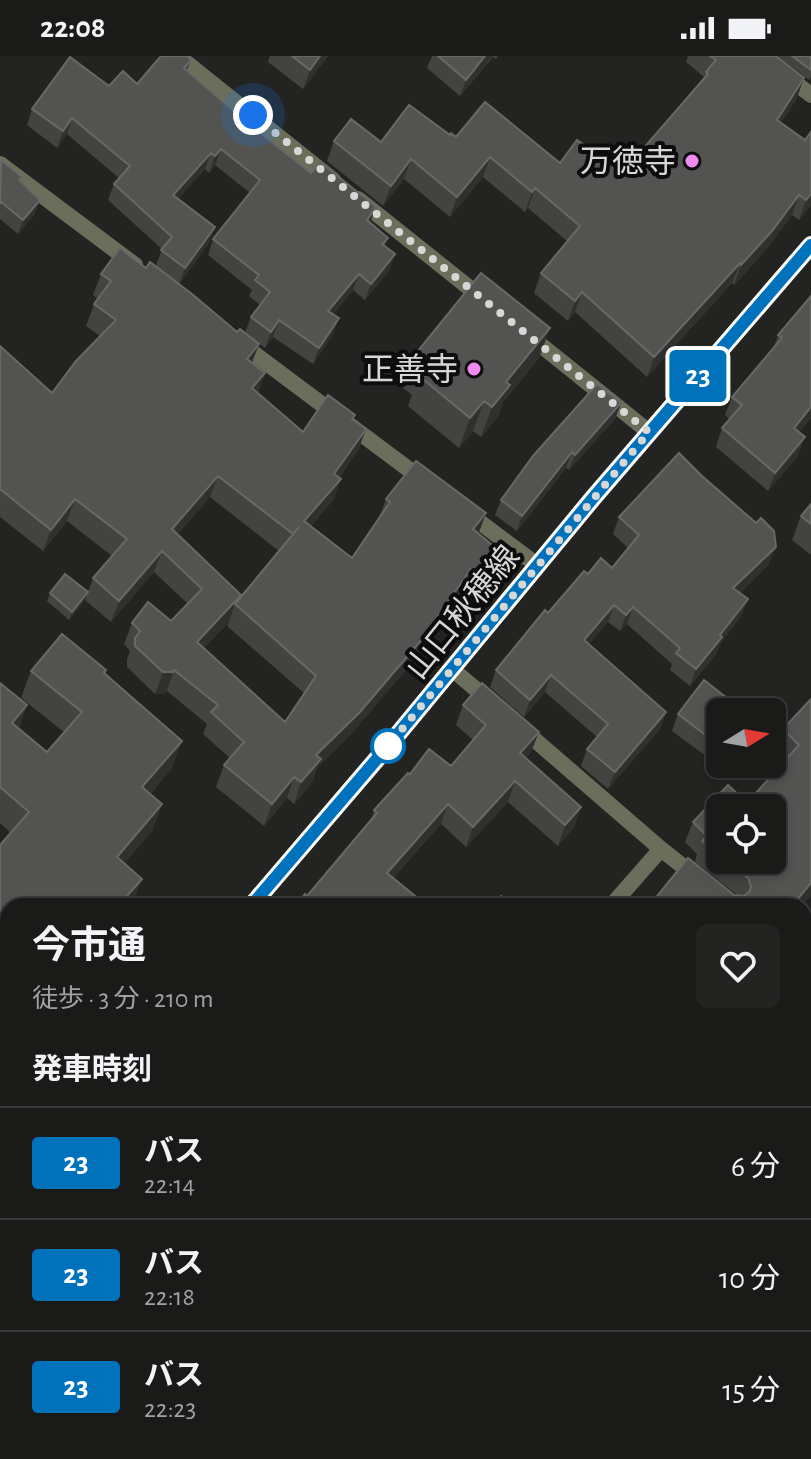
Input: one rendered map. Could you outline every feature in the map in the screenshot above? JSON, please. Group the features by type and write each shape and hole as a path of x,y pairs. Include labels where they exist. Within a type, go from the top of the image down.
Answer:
{"main road":[{"name":"山口秋穂線","path":"258,898 649,432 811,245"}],"street":[{"path":"178,56 649,432"},
{"path":"760,56 811,95"},
{"path":"0,164 144,272"},
{"path":"233,338 537,565"},
{"path":"452,669 661,849 723,898"},
{"path":"618,898 661,849"}],"building":[{"path":"161,56 187,56 191,60 184,68 245,121 311,173 320,162 376,207 367,220 388,238 382,244 395,254 371,284 359,274 328,311 339,318 319,348 279,320 271,332 251,317 270,292 255,280 259,275 213,239 260,180 221,149 215,156 211,153 173,195 215,227 185,268 161,250 172,237 114,184 130,166 72,118 63,131 32,109 70,57 109,86 123,71 137,84"},
{"path":"292,56 320,56 310,70"},
{"path":"438,56 485,56 466,80"},
{"path":"710,56 776,56 804,78 777,120 805,140 811,132 811,194 806,200 799,195 772,231 654,357 582,292 575,301 541,273 580,226 535,188 532,192 490,157 457,197 411,159 391,186 334,141 351,119 381,142 409,105 456,137 485,102 560,163 577,140 623,172 708,74 706,72 716,60"},
{"path":"792,56 811,56 811,70"},
{"path":"1,160 22,177 19,180 40,200 23,220 0,203"},
{"path":"120,248 146,268 150,262 237,332 240,329 259,344 247,359 265,373 252,388 303,432 328,395 355,415 352,419 366,429 334,474 341,479 304,521 352,558 390,502 386,499 416,461 486,513 473,529 498,550 478,575 471,569 419,643 360,712 316,755 321,759 301,782 294,777 272,804 224,765 244,742 211,712 218,705 174,670 163,672 135,646 135,638 140,631 132,623 148,602 171,621 202,589 162,551 119,601 93,578 127,539 75,499 51,530 0,489 0,346 52,393 76,361 116,320 94,304 111,281 101,274","holes":["218,476 293,534 299,527 235,604 316,676 285,722 197,642 241,595 172,529"]},
{"name":"正善寺","path":"481,273 550,328 506,382 510,385 492,407 484,401 470,418 419,376 426,368 413,357"},
{"path":"811,296 811,407 794,428 805,437 775,473 722,428 742,405 732,397 782,338 778,335"},
{"path":"597,384 621,403 575,455 572,452 522,516 501,500 533,456"},
{"path":"679,453 756,523 761,518 774,531 776,547 733,588 748,599 696,669 676,653 680,648 633,607 626,615 614,605 584,640 666,712 615,772 587,749 608,724 551,675 530,700 496,670 545,610 548,613 584,571 588,574 601,558 612,568 639,535 619,517"},
{"path":"811,504 811,524 801,516"},
{"path":"65,574 88,592 72,612 50,593"},
{"path":"62,634 106,670 104,673 182,741 142,787 162,804 117,857 142,879 125,898 0,898 0,845 29,812 0,787 0,683 27,705 12,723 47,752 82,712 31,671"},
{"path":"704,680 727,698 706,698 706,735 678,714"},
{"path":"482,683 539,732 520,753 581,807 565,825 515,781 473,827 448,804 387,873 415,896 413,898 302,898 305,894 307,896 377,813 374,810 410,774 429,749 451,766 486,725 463,705"},
{"path":"811,699 811,883 799,898 656,898 688,858 734,895 744,896 749,892 748,878 743,874 786,874 786,794 755,794 769,778 786,778 786,760 799,745 786,732 786,726"},
{"path":"728,785 738,794 719,794"},
{"path":"706,808 706,835 693,822"}],"bus line":[{"name":"23","path":"258,898 593,498 811,245"}],"place":[{"name":"万徳寺","path":"692,161"},
{"name":"正善寺","path":"474,369"}],"route":[{"path":"253,115 649,432 388,746"}]}
